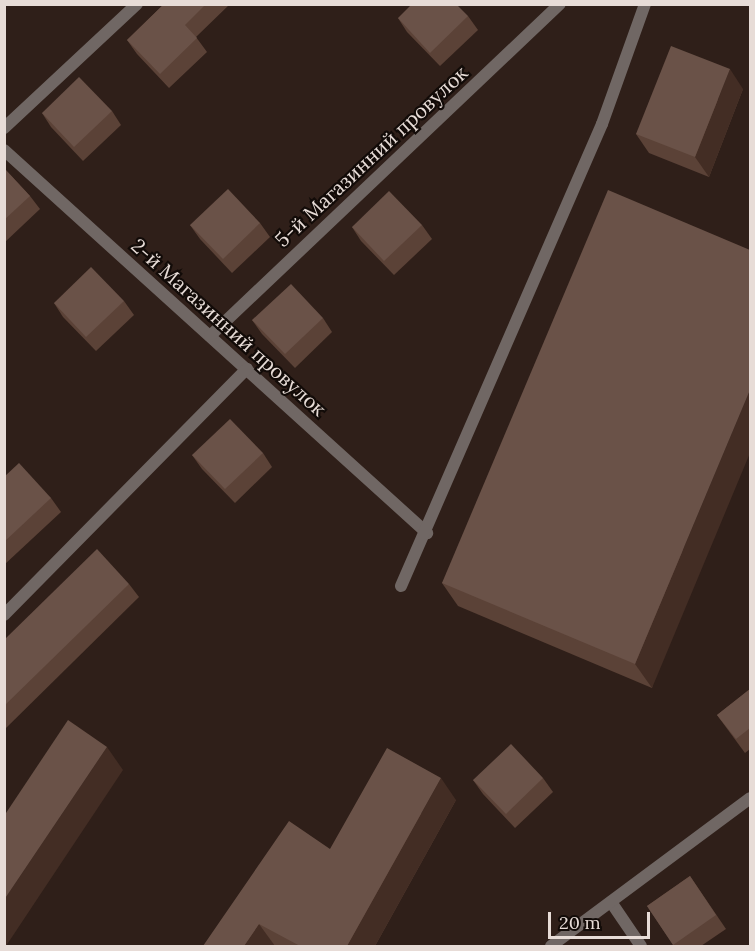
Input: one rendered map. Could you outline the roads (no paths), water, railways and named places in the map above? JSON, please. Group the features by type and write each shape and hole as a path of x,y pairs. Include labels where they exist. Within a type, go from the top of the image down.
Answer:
{"street":[{"path":"4,128 137,4"},
{"name":"5-й Магазинний провулок","path":"210,336 560,4"},
{"path":"401,586 602,124 645,4"},
{"name":"2-й Магазинний провулок","path":"4,150 426,533"},
{"path":"4,615 247,369"},
{"path":"551,946 750,798"},
{"path":"611,902 641,946"}]}
